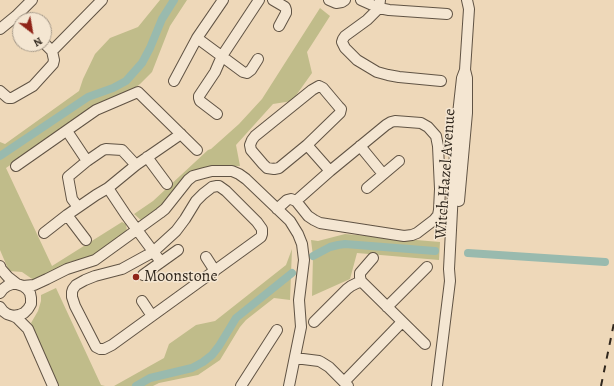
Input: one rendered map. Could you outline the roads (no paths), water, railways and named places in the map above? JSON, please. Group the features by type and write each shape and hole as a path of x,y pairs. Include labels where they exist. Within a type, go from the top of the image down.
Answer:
{"street":[{"path":"23,12 32,0"},
{"path":"0,91 10,99 33,86 53,64 54,60 52,51 102,0"},
{"path":"174,82 197,38 223,0"},
{"path":"217,114 198,98 215,72 222,56 259,0"},
{"path":"273,0 286,10 286,13 279,26"},
{"path":"329,0 336,3 344,0"},
{"path":"361,0 380,4 388,10 448,14"},
{"name":"Witch Hazel Avenue","path":"437,386 450,281 449,270 456,132 462,78 465,70 469,3"},
{"path":"380,4 367,20 343,39 342,42 345,48 357,60 377,72 399,77 441,81"},
{"path":"0,29 12,22"},
{"path":"197,38 246,73 251,70 258,59"},
{"path":"321,86 339,107 340,113 307,145 279,168 274,169 267,168 251,150 250,145 255,136 312,90 321,86"},
{"path":"16,166 96,110 138,92 197,150"},
{"path":"277,209 287,200 291,199 296,201 308,216 320,222 404,236 417,234 434,220 438,215 439,210 440,189 438,146 436,136 432,130 421,124 395,122 386,125 296,201"},
{"path":"67,131 87,161"},
{"path":"44,233 78,207 108,188 147,157 181,134"},
{"path":"307,145 330,171"},
{"path":"360,146 383,174"},
{"path":"78,207 72,199 68,177 87,161 106,149 122,150 136,165"},
{"path":"147,157 167,184"},
{"path":"367,188 399,161"},
{"path":"0,293 7,286 12,284 34,285 70,268 95,260 165,209 188,180 193,176 204,173 232,171 239,174 256,188 290,221 300,239 304,253 299,300 302,327 289,386"},
{"path":"219,186 226,190 257,222 262,231 261,237 152,316 107,348 98,348 94,345 75,306 72,292 76,285 95,276 122,269 153,252 176,231 186,219 196,201 212,187 219,186"},
{"path":"108,188 161,262"},
{"path":"67,215 86,240"},
{"path":"143,275 178,250"},
{"path":"206,257 215,271"},
{"path":"373,258 360,273 361,281 425,344"},
{"path":"1,267 8,277 27,289 31,298 31,304 28,309 19,316 5,313"},
{"path":"0,293 2,282 1,267"},
{"path":"388,307 427,267"},
{"path":"31,298 34,291 47,279"},
{"path":"314,322 347,289 361,281"},
{"path":"142,301 152,316"},
{"path":"28,309 28,329"},
{"path":"5,313 18,318 28,329 54,386"},
{"path":"295,358 322,362 346,384 402,322"},
{"path":"241,386 277,330"}],"waterway":[{"path":"0,156 88,97 113,88 126,81 142,63 162,19 174,0"},
{"path":"313,256 330,247 345,244 435,251"},
{"path":"468,253 605,262"},
{"path":"136,386 150,378 192,368 203,362 212,355 219,346 236,318 292,273"}],"railway":[{"path":"601,386 614,323"}],"place":[{"name":"Moonstone","path":"136,277"}]}
